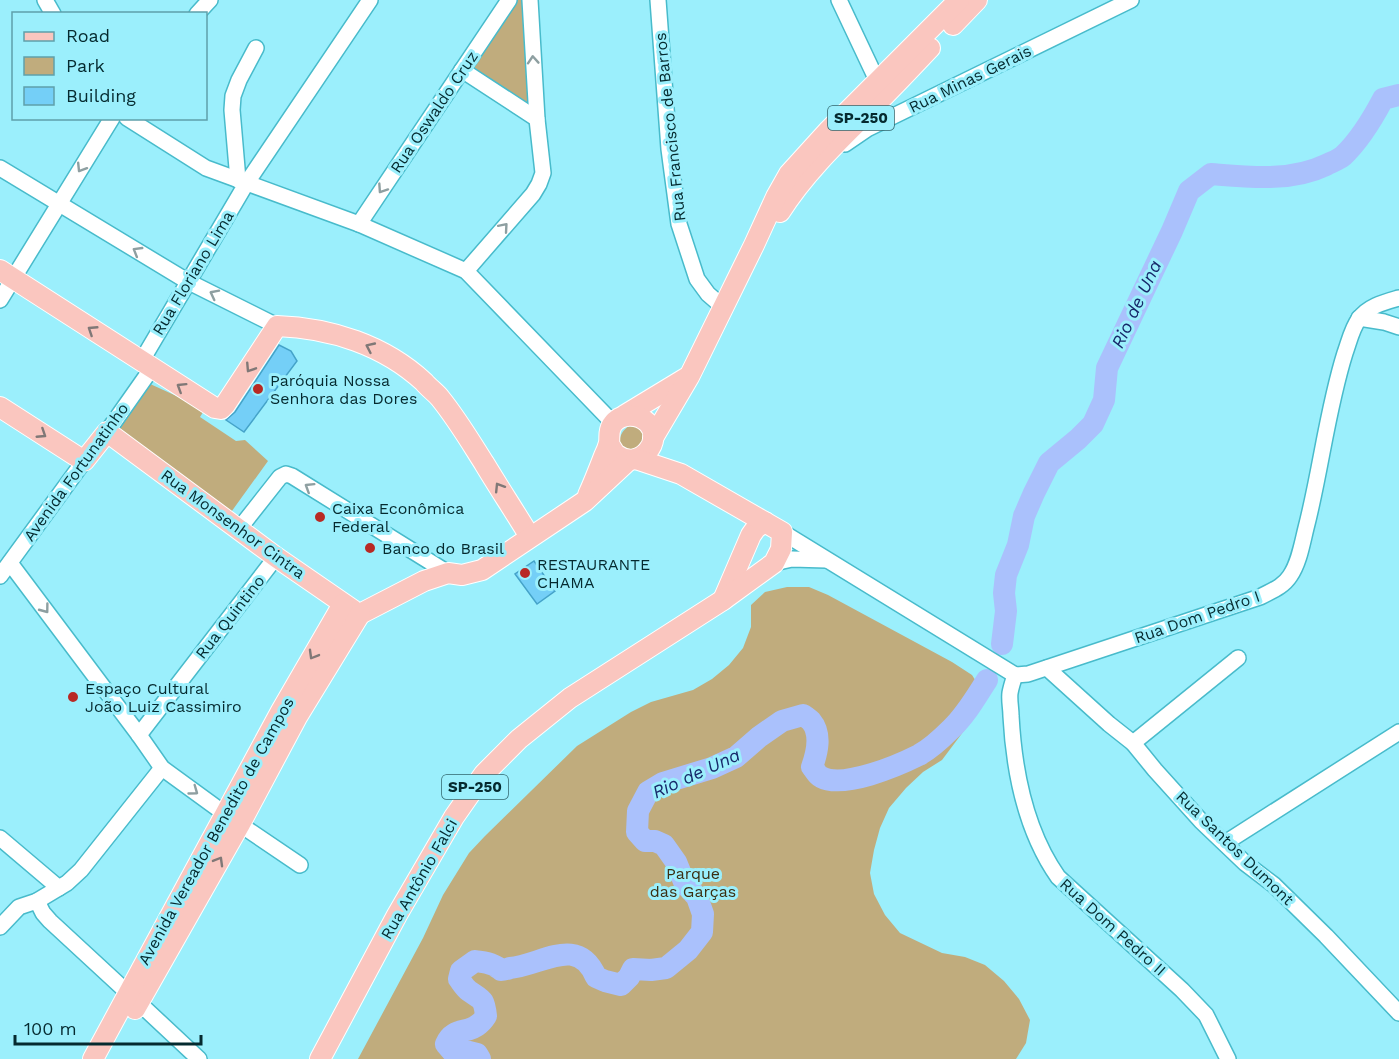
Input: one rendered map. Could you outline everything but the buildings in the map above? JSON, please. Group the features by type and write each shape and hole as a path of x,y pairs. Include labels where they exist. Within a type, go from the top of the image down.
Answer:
{"main road":[{"name":"SP-250","path":"754,245 814,167 959,0"},
{"name":"SP-250","path":"881,89 977,0"},
{"name":"SP-250","path":"633,459 649,451 689,377 789,174 847,130"},
{"path":"7,274 215,408 221,409 225,405 278,326 310,328 357,341 381,352 409,369 439,397 463,429 530,537"},
{"path":"585,501 609,444 608,433 619,419 689,377"},
{"path":"0,407 84,461"},
{"path":"619,419 638,416 649,424 653,441 681,474"},
{"name":"Avenida Fortunatinho","path":"84,461 107,432"},
{"name":"Rua Monsenhor Cintra","path":"107,432 276,557 351,609"},
{"path":"609,444 617,455 681,474 773,527 781,549 774,563 762,562 753,557 746,548 740,537 733,504"},
{"path":"351,609 448,573 462,575 482,570 585,501 633,459"},
{"path":"723,600 756,528 773,527"},
{"name":"Rua Antônio Falci","path":"320,1059 454,817 484,774 519,739 570,698 723,600 774,563"},
{"name":"Avenida Vereador Benedito de Campos","path":"93,1059 133,998 289,714 351,609"},
{"name":"Avenida Vereador Benedito de Campos","path":"108,1059 133,998"}],"street":[{"path":"199,12 210,0"},
{"name":"Rua Floriano Lima","path":"146,365 188,281 242,182 370,0"},
{"name":"Rua Oswaldo Cruz","path":"359,224 509,0"},
{"path":"466,271 532,194 543,173 537,119 530,0"},
{"name":"Rua Francisco de Barros","path":"658,0 669,149 679,224 697,279 708,294 723,307"},
{"path":"839,0 881,89"},
{"name":"Rua Minas Gerais","path":"847,130 1131,0"},
{"path":"242,182 232,110 233,96 256,48"},
{"path":"462,70 537,119"},
{"path":"0,300 7,274 59,204 111,120"},
{"path":"131,120 206,168 359,224 466,271 619,419"},
{"path":"0,168 188,281 278,326"},
{"path":"1359,318 1379,304 1399,298"},
{"path":"1359,318 1399,327"},
{"name":"Rua Dom Pedro I","path":"1015,675 1028,674 1047,668 1260,597 1283,585 1291,576 1297,561 1336,384 1359,318"},
{"name":"Avenida Fortunatinho","path":"107,432 146,365"},
{"name":"Avenida Fortunatinho","path":"0,576 84,461"},
{"path":"239,529 280,477 286,474 448,573"},
{"path":"773,527 1015,675"},
{"name":"Rua Quintino","path":"139,735 276,557"},
{"path":"774,563 802,558 829,560"},
{"path":"10,563 162,768 300,865"},
{"path":"1133,743 1238,658"},
{"name":"Rua Santos Dumont","path":"1047,668 1133,743 1201,821 1245,862 1274,885 1397,1008"},
{"name":"Rua Dom Pedro II","path":"1015,675 1010,692 1014,761 1025,808 1046,861 1058,877 1182,990 1206,1015 1228,1059"},
{"path":"1225,843 1399,732"},
{"path":"0,927 19,908 59,888 81,870 162,768"},
{"path":"0,837 59,888"},
{"path":"37,901 50,921 199,1059"}],"green space":[{"path":"516,0 525,0 531,97 528,103 470,66"},
{"path":"148,383 205,409 200,417 236,441 245,440 268,461 229,515 111,432"},
{"path":"629,426 642,429 646,437 636,452 626,450 620,444 622,434"},
{"name":"Parque das Garças","path":"787,587 809,587 828,595 952,662 972,675 986,697 975,716 942,760 923,772 889,808 880,828 870,873 874,894 885,915 900,933 942,953 965,957 985,965 1004,981 1019,999 1030,1020 1026,1043 1016,1059 358,1059 423,938 443,895 469,853 577,746 651,702 693,690 712,679 729,665 743,648 751,627 751,605 765,592"}],"waterway":[{"name":"Rio de Una","path":"1002,644 1006,611 1004,593 1006,575 1018,545 1024,516 1049,463 1093,424 1104,400 1107,368 1189,191 1211,174 1284,176 1313,170 1337,160 1355,143 1383,99 1399,95"},
{"name":"Rio de Una","path":"480,1059 477,1054 452,1051 446,1044 453,1035 475,1027 486,1016 482,1000 468,990 459,979 461,971 475,961 488,963 502,970 569,954 579,957 588,964 596,977 621,985 633,969 666,968 688,950 702,932 703,914 697,897 685,884 676,862 664,845 655,841 645,841 637,832 638,811 648,792 663,783 712,768 736,757 782,721 803,715 811,721 816,732 817,750 812,767 820,776 831,780 842,780 870,775 919,755 940,740 961,718 987,680"}],"place":[{"name":"Paróquia Nossa Senhora das Dores","path":"258,389"},
{"name":"Caixa Econômica Federal","path":"320,517"},
{"name":"Banco do Brasil","path":"370,548"},
{"name":"RESTAURANTE CHAMA","path":"525,573"},
{"name":"Espaço Cultural João Luiz Cassimiro","path":"73,697"}]}
